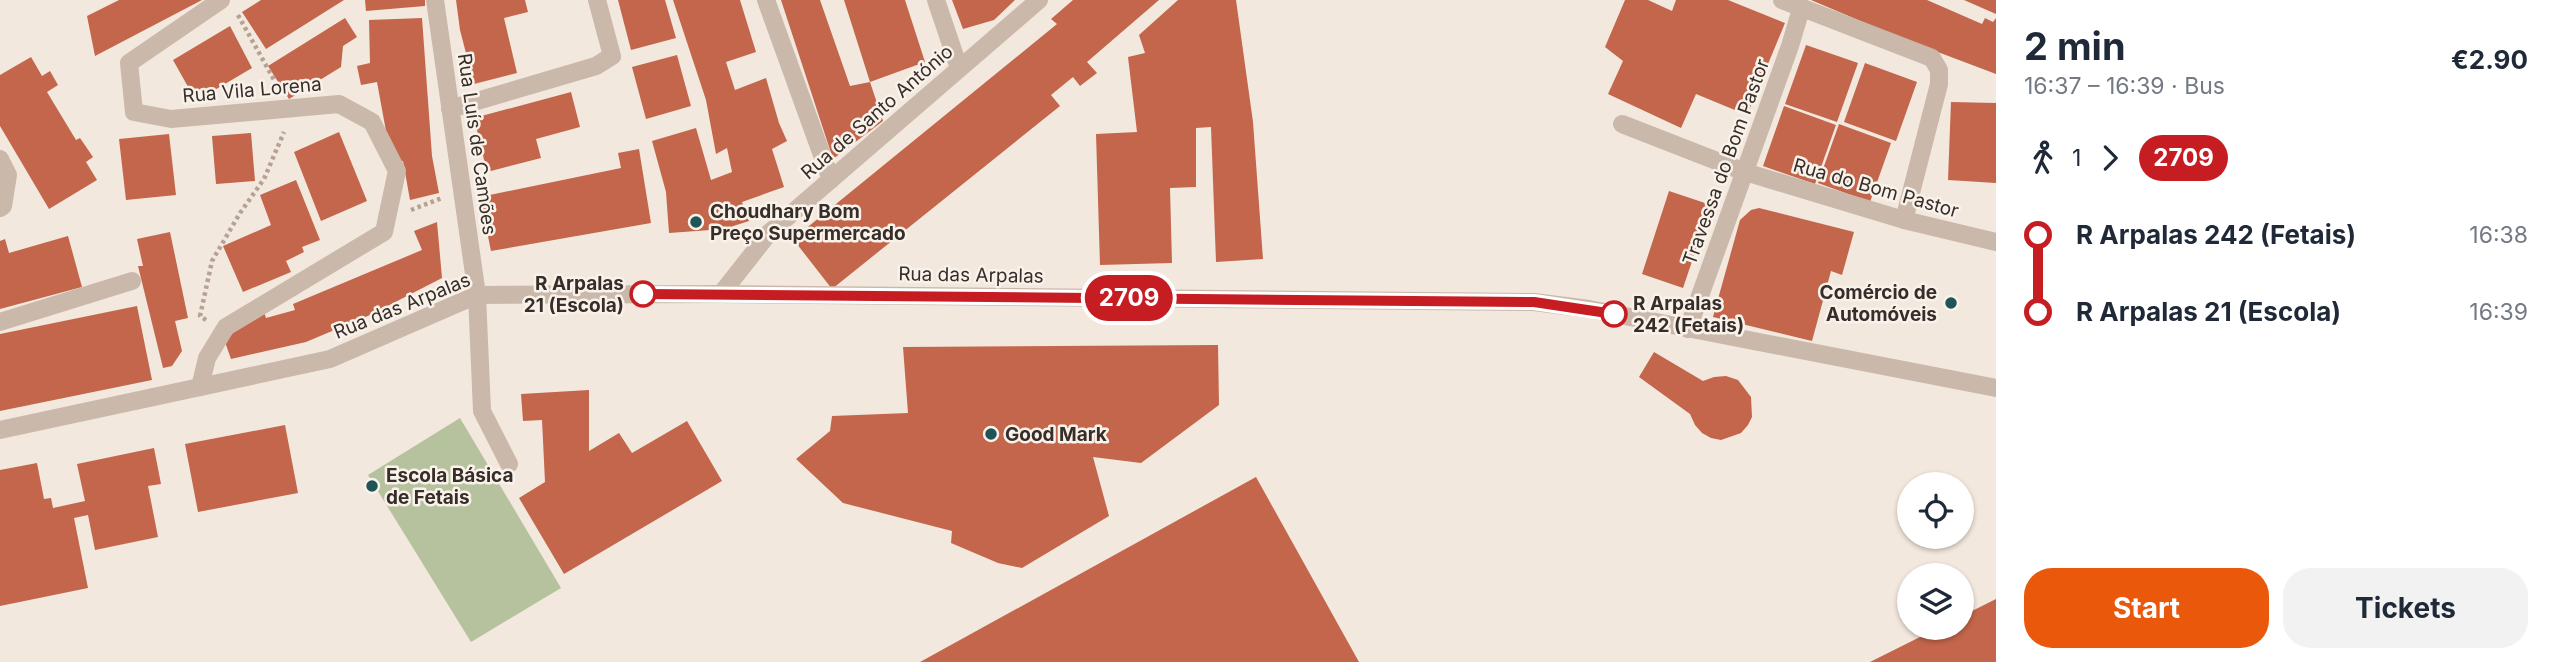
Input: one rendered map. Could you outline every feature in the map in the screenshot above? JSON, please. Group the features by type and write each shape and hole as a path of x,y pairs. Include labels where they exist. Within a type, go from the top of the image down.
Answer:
{"street":[{"name":"Rua Vila Lorena","path":"221,0 129,63 134,112 171,118 339,104 372,122 397,171 387,220"},
{"name":"Rua Luís de Camões","path":"435,0 477,295 482,411 509,464"},
{"path":"450,109 596,66 612,56 597,0"},
{"path":"766,0 831,180"},
{"path":"936,0 959,68"},
{"name":"Rua de Santo António","path":"721,294 769,233 1040,0"},
{"path":"1782,0 1932,58 1939,70 1940,84 1904,220"},
{"name":"Travessa do Bom Pastor","path":"1688,329 1801,9"},
{"name":"Rua do Bom Pastor","path":"1622,124 1745,172 1904,220 1996,242"},
{"path":"0,159 8,175 3,206 0,208"},
{"path":"200,387 207,358 226,327 384,232 387,220"},
{"path":"0,322 132,281"},
{"name":"Rua das Arpalas","path":"0,430 330,359 477,295 721,294 1534,302 1589,309 1996,388"}],"path":[{"path":"236,11 281,92"},
{"path":"210,324 200,316 212,261 264,179 294,108"},
{"path":"387,220 462,190"}],"green space":[{"path":"460,418 561,588 471,642 368,475"}],"building":[{"path":"119,0 202,0 95,56 87,16"},
{"path":"261,0 344,0 266,49 242,12"},
{"path":"365,0 425,0 425,6 366,11"},
{"path":"456,0 525,0 528,12 504,18 517,73 474,84 460,30"},
{"path":"618,0 665,0 676,38 631,50"},
{"path":"673,0 740,0 756,52 726,62 735,90 766,78 787,141 772,149 784,187 742,202 749,221 724,229 669,233 666,192 652,141 696,128 711,180 732,172 727,148 716,154 706,100"},
{"path":"781,0 820,0 850,86 870,82 883,121 833,159"},
{"path":"844,0 905,0 925,62 870,82"},
{"path":"952,0 1015,0 994,20 963,29"},
{"path":"1073,0 1159,0 1087,62 1097,73 1080,86 1073,77 1051,95 1060,106 832,289 793,239 1057,24 1051,19"},
{"path":"1178,0 1236,0 1253,122 1263,259 1216,262 1211,127 1196,128 1196,187 1170,188 1172,263 1100,265 1096,134 1137,132 1128,57 1145,53 1139,35"},
{"path":"1625,0 1648,0 1672,11 1676,0 1728,0 1785,23 1747,115 1696,94 1681,128 1608,94 1623,61 1605,47"},
{"path":"1811,0 1927,0 1982,24 1985,18 1993,22 1996,18 1996,74 1898,37"},
{"path":"1964,0 1996,0 1996,14"},
{"path":"345,18 357,37 343,46 341,67 289,99 268,66"},
{"path":"422,18 432,156 439,193 410,200 403,161 398,162 388,142 377,82 361,85 357,66 370,63 369,20"},
{"path":"230,26 252,68 196,101 173,60"},
{"path":"1806,45 1858,63 1837,122 1785,104"},
{"path":"677,55 691,106 646,119 632,67"},
{"path":"31,57 42,76 50,71 58,85 47,92 76,140 80,138 93,157 86,162 97,180 49,209 0,126 0,75"},
{"path":"1865,63 1917,82 1896,141 1844,122"},
{"path":"571,92 580,127 536,139 541,158 487,172 474,118"},
{"path":"1951,102 1996,103 1996,183 1948,180"},
{"path":"1784,106 1836,125 1815,184 1763,166"},
{"path":"1839,124 1891,143 1870,202 1818,183"},
{"path":"339,132 367,201 321,221 294,152"},
{"path":"251,133 255,181 216,184 212,136"},
{"path":"169,134 176,195 126,200 119,139"},
{"path":"639,149 651,223 491,251 480,197 621,168 618,153"},
{"path":"296,180 320,240 302,247 304,252 286,261 291,272 243,292 223,246 271,225 260,195"},
{"path":"1669,191 1711,205 1683,288 1642,274"},
{"path":"1759,208 1854,232 1842,275 1831,271 1812,341 1713,317 1740,220 1751,210"},
{"path":"437,222 442,278 370,315 306,342 231,359 225,342 237,328 264,312 266,318 295,310 293,304 422,250 414,231"},
{"path":"170,232 188,318 175,321 182,351 172,366 163,368 138,266 143,266 137,239"},
{"path":"68,236 82,287 0,309 0,241 5,239 9,253"},
{"path":"137,306 152,380 0,411 0,334"},
{"path":"1218,345 1219,405 1141,463 1093,457 1109,516 1022,568 998,563 951,543 952,531 843,503 796,459 830,431 832,416 908,413 903,347"},
{"path":"1654,352 1703,381 1726,376 1738,380 1751,397 1752,417 1748,425 1741,433 1721,440 1702,433 1690,414 1639,377"},
{"path":"589,390 589,451 619,433 632,453 687,421 722,481 564,574 519,498 545,482 542,420 523,421 521,394"},
{"path":"285,425 298,493 198,512 185,444"},
{"path":"154,448 161,484 148,486 158,537 95,550 88,515 74,518 88,588 0,606 0,470 37,463 44,499 51,498 53,508 85,501 77,464"},
{"path":"1256,477 1359,662 920,662"},
{"path":"1996,599 1996,662 1870,662 1914,640 1974,640 1974,610"}],"bus line":[{"name":"2709","path":"643,294 1534,302 1614,314"}],"place":[{"name":"Choudhary Bom Preço Supermercado","path":"696,222"},
{"name":"R Arpalas 21 (Escola)","path":"643,294"},
{"name":"Comércio de Automóveis","path":"1951,303"},
{"name":"R Arpalas 242 (Fetais)","path":"1614,314"},
{"name":"Good Mark","path":"991,434"},
{"name":"Escola Básica de Fetais","path":"372,486"}]}
